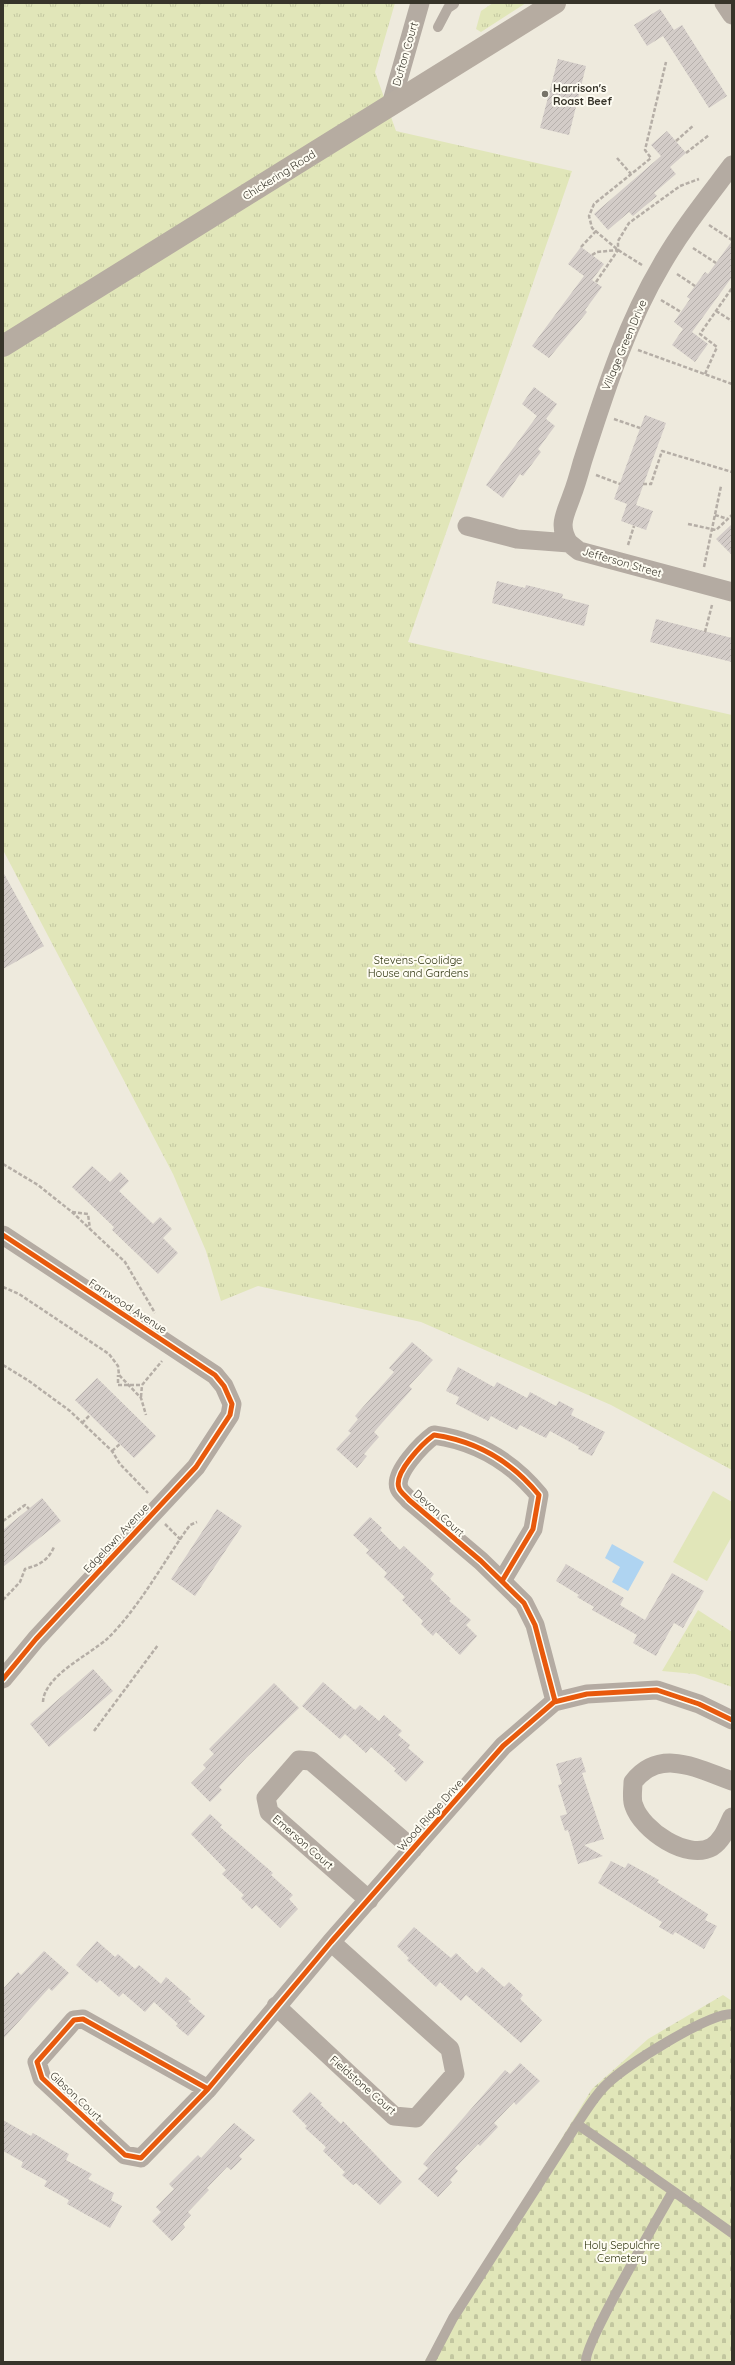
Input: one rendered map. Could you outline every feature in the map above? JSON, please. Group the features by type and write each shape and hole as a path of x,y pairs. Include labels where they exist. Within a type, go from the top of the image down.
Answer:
{"main road":[{"name":"Chickering Road","path":"3,346 555,3"}],"street":[{"name":"Dufton Court","path":"391,105 420,3"},
{"path":"724,3 732,15"},
{"name":"Village Green Drive","path":"569,543 562,530 563,515 622,344 647,291 678,238 732,165"},
{"name":"Jefferson Street","path":"467,526 517,539 569,543 579,551 716,588"},
{"name":"Farrwood Avenue","path":"3,1236 215,1375 224,1386 232,1404"},
{"name":"Edgelawn Avenue","path":"3,1679 36,1639 196,1467 230,1415 232,1404"},
{"name":"Devon Court","path":"502,1581 533,1529 539,1495 508,1464 465,1442 434,1435 425,1442 401,1471 398,1480 399,1488 409,1500 502,1581 524,1603 535,1624 556,1701"},
{"name":"Wood Ridge Drive","path":"208,2089 276,2006 502,1746 556,1701 587,1694 657,1690 698,1704 732,1720"},
{"name":"Emerson Court","path":"369,1900 269,1812 266,1798 299,1760 311,1761 413,1849"},
{"path":"732,1781 674,1761 648,1767 633,1782 633,1805 640,1816 661,1838 678,1846 699,1850 711,1847 722,1838 732,1817"},
{"name":"Fieldstone Court","path":"276,2006 394,2116 416,2118 455,2074 450,2049 331,1942"},
{"name":"Gibson Court","path":"83,2019 208,2089 141,2158 125,2155 42,2078 37,2062 74,2020 83,2019"}],"lane":[{"path":"438,27 448,8 454,4"},
{"path":"430,2362 453,2318 577,2124 607,2084 654,2050 718,2015 732,2014"},
{"path":"577,2124 732,2233"},
{"path":"586,2362 592,2339 674,2191"}],"path":[{"path":"656,274 618,250 592,228 590,216 594,204 652,158 645,150 666,62"},
{"path":"676,141 694,125"},
{"path":"686,153 709,135"},
{"path":"617,158 631,174"},
{"path":"596,282 618,250 618,241 629,223 680,186 699,179 714,189"},
{"path":"694,216 732,240"},
{"path":"581,247 596,231"},
{"path":"678,238 716,263"},
{"path":"592,255 597,252 618,250"},
{"path":"705,374 717,347 700,334 732,288"},
{"path":"647,291 681,312"},
{"path":"716,311 732,321"},
{"path":"622,344 732,384"},
{"path":"598,412 640,428"},
{"path":"643,484 650,484 662,451 732,472"},
{"path":"580,469 620,484"},
{"path":"705,632 716,588 712,529 721,486"},
{"path":"715,515 728,519"},
{"path":"688,524 716,530 732,515"},
{"path":"3,1164 38,1185 72,1212 125,1262 156,1315"},
{"path":"72,1212 88,1214 90,1229"},
{"path":"3,1287 19,1294 100,1347 118,1366 118,1384 142,1385"},
{"path":"146,1415 141,1398 142,1385 173,1347"},
{"path":"3,1365 52,1397 82,1423 112,1451 139,1485 161,1504"},
{"path":"118,1375 141,1398"},
{"path":"82,1423 90,1415"},
{"path":"112,1451 120,1444"},
{"path":"3,1521 25,1505 29,1509"},
{"path":"43,1702 43,1694 49,1685 82,1656 106,1639 144,1595 190,1525 197,1522"},
{"path":"3,1600 20,1582 25,1569 38,1565 49,1558 54,1547"},
{"path":"94,1731 158,1645"}],"green space":[{"name":"Stevens-Coolidge House and Gardens","path":"3,3 395,3 375,72 396,131 572,171 408,642 732,715 732,1470 611,1405 421,1322 258,1286 221,1301 206,1251 173,1174 3,850"},
{"path":"493,3 526,3 481,32 476,29 481,11"},
{"path":"713,1491 732,1502 732,1536 707,1581 673,1562"},
{"path":"698,1610 732,1632 732,1687 695,1674 662,1671"},
{"name":"Holy Sepulchre Cemetery","path":"723,1995 732,2001 732,2362 424,2362 592,2089 648,2039"}],"water":[{"path":"612,1544 644,1562 628,1591 612,1582 620,1567 605,1558"}],"building":[{"path":"660,9 674,30 682,25 727,96 709,108 663,36 647,46 634,25"},
{"path":"558,59 586,66 569,135 540,128"},
{"path":"667,131 686,153 670,167 676,174 654,193 657,196 633,216 629,212 608,230 594,214 661,156 651,145"},
{"path":"732,241 732,277 692,332 708,344 695,362 672,345 683,329 674,322 690,299 687,297 705,272 708,274"},
{"path":"581,247 604,264 592,280 602,287 585,310 587,312 549,358 532,346 584,276 568,264"},
{"path":"534,387 557,404 546,419 555,426 538,449 541,452 523,476 520,474 503,498 486,485 537,416 522,404"},
{"path":"645,415 666,423 636,505 653,511 646,530 621,521 627,504 614,499"},
{"path":"732,524 732,555 716,539"},
{"path":"497,581 525,588 526,585 563,594 562,598 589,605 584,626 492,603"},
{"path":"656,619 732,638 732,662 650,642"},
{"path":"3,872 44,946 3,969"},
{"path":"92,1166 110,1182 120,1172 129,1181 119,1191 153,1224 160,1217 172,1229 163,1238 178,1253 158,1274 112,1230 114,1227 72,1187"},
{"path":"412,1342 433,1360 409,1386 412,1389 374,1432 379,1437 364,1454 367,1456 357,1468 336,1449 351,1433 348,1431 358,1419 355,1416 394,1372 389,1368"},
{"path":"458,1367 494,1387 497,1382 527,1398 530,1392 556,1406 559,1401 574,1409 571,1415 605,1432 592,1456 550,1431 546,1438 520,1425 517,1430 491,1416 488,1421 456,1404 459,1397 446,1391"},
{"path":"97,1378 156,1436 134,1458 75,1400"},
{"path":"42,1498 61,1521 3,1567 3,1530"},
{"path":"217,1509 242,1526 195,1596 171,1579"},
{"path":"370,1517 382,1528 380,1530 400,1550 404,1546 434,1574 430,1579 451,1599 449,1601 471,1620 466,1625 477,1636 460,1655 436,1632 433,1636 421,1624 423,1621 402,1600 405,1597 384,1577 387,1573 366,1553 369,1550 353,1535"},
{"path":"566,1564 624,1598 620,1605 645,1620 672,1573 704,1591 683,1628 674,1623 656,1656 633,1643 637,1635 592,1610 594,1607 577,1597 579,1595 556,1581"},
{"path":"93,1669 113,1691 49,1747 30,1724"},
{"path":"323,1682 355,1710 360,1705 379,1721 384,1715 402,1731 398,1735 410,1745 408,1748 424,1762 406,1782 394,1771 396,1769 371,1747 366,1753 345,1734 340,1739 302,1706"},
{"path":"274,1683 299,1708 247,1757 219,1787 222,1790 210,1802 191,1783 206,1768 203,1765 214,1754 209,1749"},
{"path":"581,1757 586,1772 582,1773 604,1839 584,1845 603,1856 578,1864 568,1830 565,1831 560,1816 567,1814 558,1785 562,1784 556,1764"},
{"path":"210,1814 222,1825 220,1827 273,1873 271,1875 293,1895 289,1899 298,1909 280,1928 256,1905 252,1909 241,1898 244,1895 222,1874 226,1870 191,1834"},
{"path":"611,1861 625,1868 628,1863 659,1880 657,1882 708,1914 705,1920 717,1926 704,1949 675,1932 673,1935 659,1927 662,1922 598,1883"},
{"path":"414,1927 451,1958 456,1953 477,1973 482,1967 504,1987 509,1982 523,1995 520,1999 542,2020 521,2043 466,1995 461,2001 440,1982 436,1987 407,1960 409,1958 397,1946"},
{"path":"97,1941 115,1957 118,1954 135,1969 139,1965 161,1984 166,1977 191,1999 188,2001 205,2016 188,2036 176,2026 178,2024 154,2002 145,2012 123,1993 119,1997 100,1980 97,1983 76,1965"},
{"path":"44,1951 69,1973 52,1991 49,1988 3,2039 3,1989 18,1972 21,1975"},
{"path":"520,2063 540,2081 516,2105 514,2102 494,2123 498,2127 480,2146 478,2144 455,2168 458,2171 450,2180 452,2182 438,2197 418,2179 428,2168 423,2164 505,2070 510,2074"},
{"path":"310,2092 341,2124 343,2121 402,2182 380,2205 356,2183 353,2185 342,2175 345,2172 323,2151 326,2147 305,2128 307,2126 292,2111"},
{"path":"3,2120 31,2136 33,2133 69,2154 66,2160 92,2174 88,2179 114,2193 111,2200 122,2206 110,2228 67,2204 69,2200 44,2186 47,2181 21,2167 23,2162 3,2151"},
{"path":"234,2123 255,2140 239,2156 242,2159 231,2170 227,2167 207,2188 209,2190 188,2212 191,2215 183,2224 185,2227 172,2241 152,2221 161,2212 156,2207 174,2189 169,2184 198,2155 201,2158"}],"cycle path":[{"path":"3,1235 215,1375 224,1386 232,1404 230,1415 196,1467 36,1639 3,1679"},
{"path":"502,1581 533,1529 539,1495 517,1473 492,1455 464,1442 434,1435 410,1459 400,1475 398,1482 399,1488 409,1500 481,1561 524,1603 535,1625 555,1701"},
{"path":"208,2089 83,2019 74,2020 37,2062 42,2078 125,2155 141,2158 208,2089 331,1942 503,1746 554,1702 587,1694 657,1690 699,1704 732,1720"}],"place":[{"name":"Harrison's Roast Beef","path":"545,94"}]}
